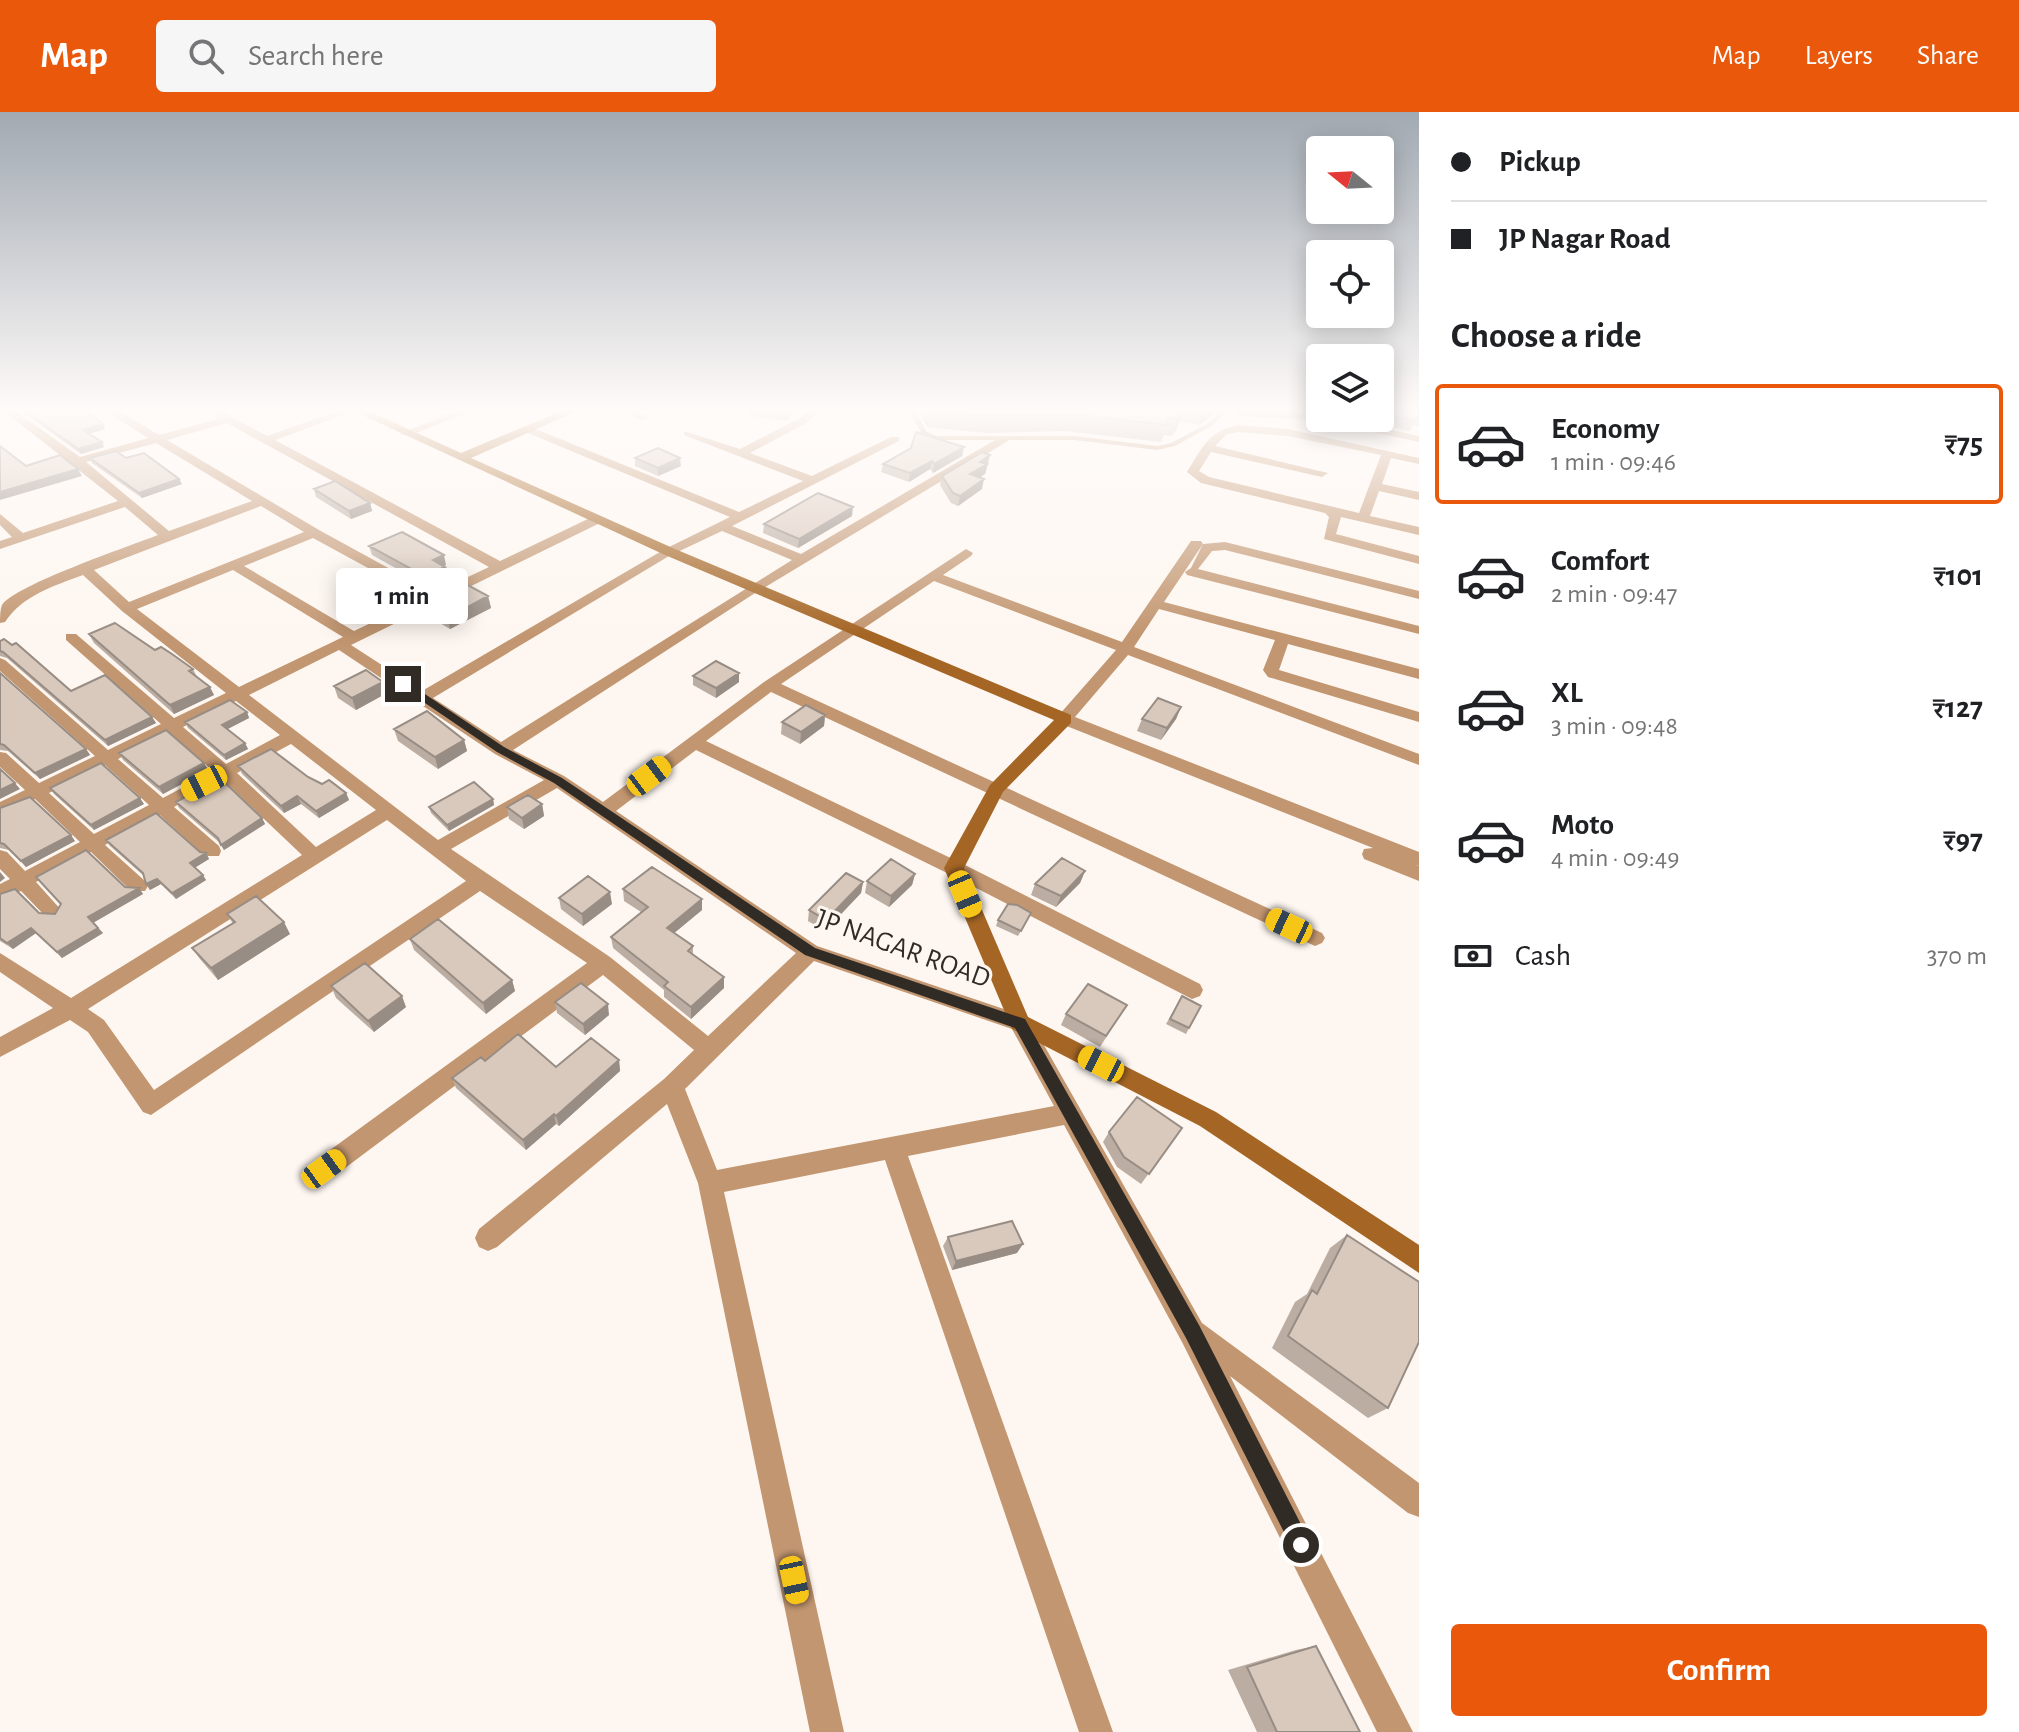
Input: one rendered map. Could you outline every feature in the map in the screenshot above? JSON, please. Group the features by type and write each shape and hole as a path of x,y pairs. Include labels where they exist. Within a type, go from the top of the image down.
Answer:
{"street":[{"path":"103,484 167,536"},
{"path":"233,484 314,533 434,599"},
{"path":"346,484 500,567"},
{"path":"509,484 1060,724 1419,874"},
{"path":"513,484 593,522"},
{"path":"659,484 740,517"},
{"path":"424,697 666,554 805,484"},
{"path":"501,750 750,590 929,484"},
{"path":"1223,484 1419,531"},
{"path":"1363,518 1375,486 1419,496"},
{"path":"0,619 9,605 19,598 84,568 263,501"},
{"path":"0,545 125,503"},
{"path":"1329,510 1335,516 1329,536 1419,560"},
{"path":"0,518 20,537"},
{"path":"0,809 593,522"},
{"path":"721,526 802,559"},
{"path":"127,608 314,533"},
{"path":"1162,606 1196,544"},
{"path":"954,868 996,789 1060,724 1192,572 1208,547 1225,546 1419,595"},
{"path":"604,811 770,685 966,553"},
{"name":"JP NAGAR ROAD","path":"234,565 348,641 501,750 558,780 810,952 1020,1023 1208,1119 1419,1260"},
{"path":"84,568 127,608 388,811 480,881 603,963 708,1049"},
{"path":"1192,572 1419,630"},
{"path":"933,576 1419,760"},
{"path":"1162,606 1419,674"},
{"path":"71,637 225,772 315,857"},
{"path":"1283,638 1271,670 1280,678 1419,717"},
{"path":"0,663 212,851"},
{"path":"770,685 1315,938"},
{"path":"1060,724 1419,859"},
{"path":"0,893 292,736"},
{"path":"694,742 954,868 1192,990"},
{"path":"0,757 138,886"},
{"path":"438,848 558,780"},
{"path":"0,1048 69,1010 388,811"},
{"path":"0,857 53,912"},
{"path":"954,868 1020,1023 1192,1332 1396,1732"},
{"path":"0,961 96,1026 151,1105 480,881"},
{"path":"488,1238 672,1086 810,952"},
{"path":"324,1169 603,963"},
{"path":"672,1086 710,1183 827,1732"},
{"path":"710,1183 1069,1114"},
{"path":"893,1148 1096,1732"},
{"path":"1192,1332 1419,1502"}],"building":[{"path":"0,484 28,484 0,492"},
{"path":"126,484 166,484 139,493"},
{"path":"339,484 370,503 349,511 314,489"},
{"path":"947,484 978,484 960,496 953,493"},
{"path":"818,493 853,507 799,539 764,524"},
{"path":"402,532 444,555 433,560 445,567 424,576 369,546"},
{"path":"462,582 488,596 448,618 420,602"},
{"path":"115,623 155,650 161,647 172,654 193,669 189,671 210,687 170,705 89,634"},
{"path":"4,639 12,645 16,643 71,691 105,675 152,717 105,740 0,651 0,641"},
{"path":"716,661 739,673 716,688 693,676"},
{"path":"366,670 383,682 352,698 334,686"},
{"path":"0,673 86,749 35,773 0,744"},
{"path":"1158,698 1181,707 1167,728 1142,719"},
{"path":"230,700 247,712 222,725 245,743 224,755 185,722"},
{"path":"806,705 825,715 801,732 782,722"},
{"path":"427,711 464,740 435,757 394,729"},
{"path":"166,730 204,763 159,787 119,753"},
{"path":"271,749 308,777 322,784 329,780 346,793 316,811 297,796 281,806 238,766"},
{"path":"101,763 140,798 91,825 50,788"},
{"path":"0,769 15,783 0,790"},
{"path":"220,778 262,818 221,845 218,838 176,802"},
{"path":"474,782 493,799 447,825 429,807"},
{"path":"528,795 542,804 522,818 507,807"},
{"path":"30,797 71,835 21,861 0,843 0,808"},
{"path":"156,813 200,852 206,853 190,863 203,875 172,893 157,879 146,884 143,873 106,840"},
{"path":"86,850 125,887 139,888 88,917 98,928 57,952 31,928 7,943 0,938 0,894 15,889 39,913 55,914 61,904 36,877"},
{"path":"1062,858 1085,871 1061,896 1035,884"},
{"path":"891,859 915,874 891,896 867,881"},
{"path":"652,867 702,899 667,928 693,946 688,951 724,977 691,1007 664,986 668,982 611,937 648,907 623,889"},
{"path":"846,873 863,882 826,920 809,910"},
{"path":"588,876 610,892 582,914 559,898"},
{"path":"256,896 284,922 211,968 192,948 235,922 227,914"},
{"path":"1008,904 1031,913 1021,931 998,920"},
{"path":"438,919 512,980 483,1003 410,939"},
{"path":"365,963 402,996 368,1021 331,986"},
{"path":"581,983 608,1004 583,1024 555,1002"},
{"path":"1088,984 1127,1005 1106,1036 1066,1014"},
{"path":"1182,996 1201,1006 1189,1028 1170,1019"},
{"path":"518,1034 556,1067 591,1038 619,1060 556,1116 554,1114 523,1140 452,1078 481,1057 485,1061"},
{"path":"1137,1097 1182,1128 1149,1174 1124,1157 1109,1132"},
{"path":"1012,1221 1023,1244 956,1261 948,1237"},
{"path":"1347,1235 1419,1282 1419,1342 1388,1408 1288,1336 1312,1290 1317,1294"},
{"path":"1316,1646 1360,1732 1277,1732 1247,1667"}],"route":[{"path":"403,684 501,750 558,780 810,952 1020,1023 1192,1332 1301,1545"}]}
